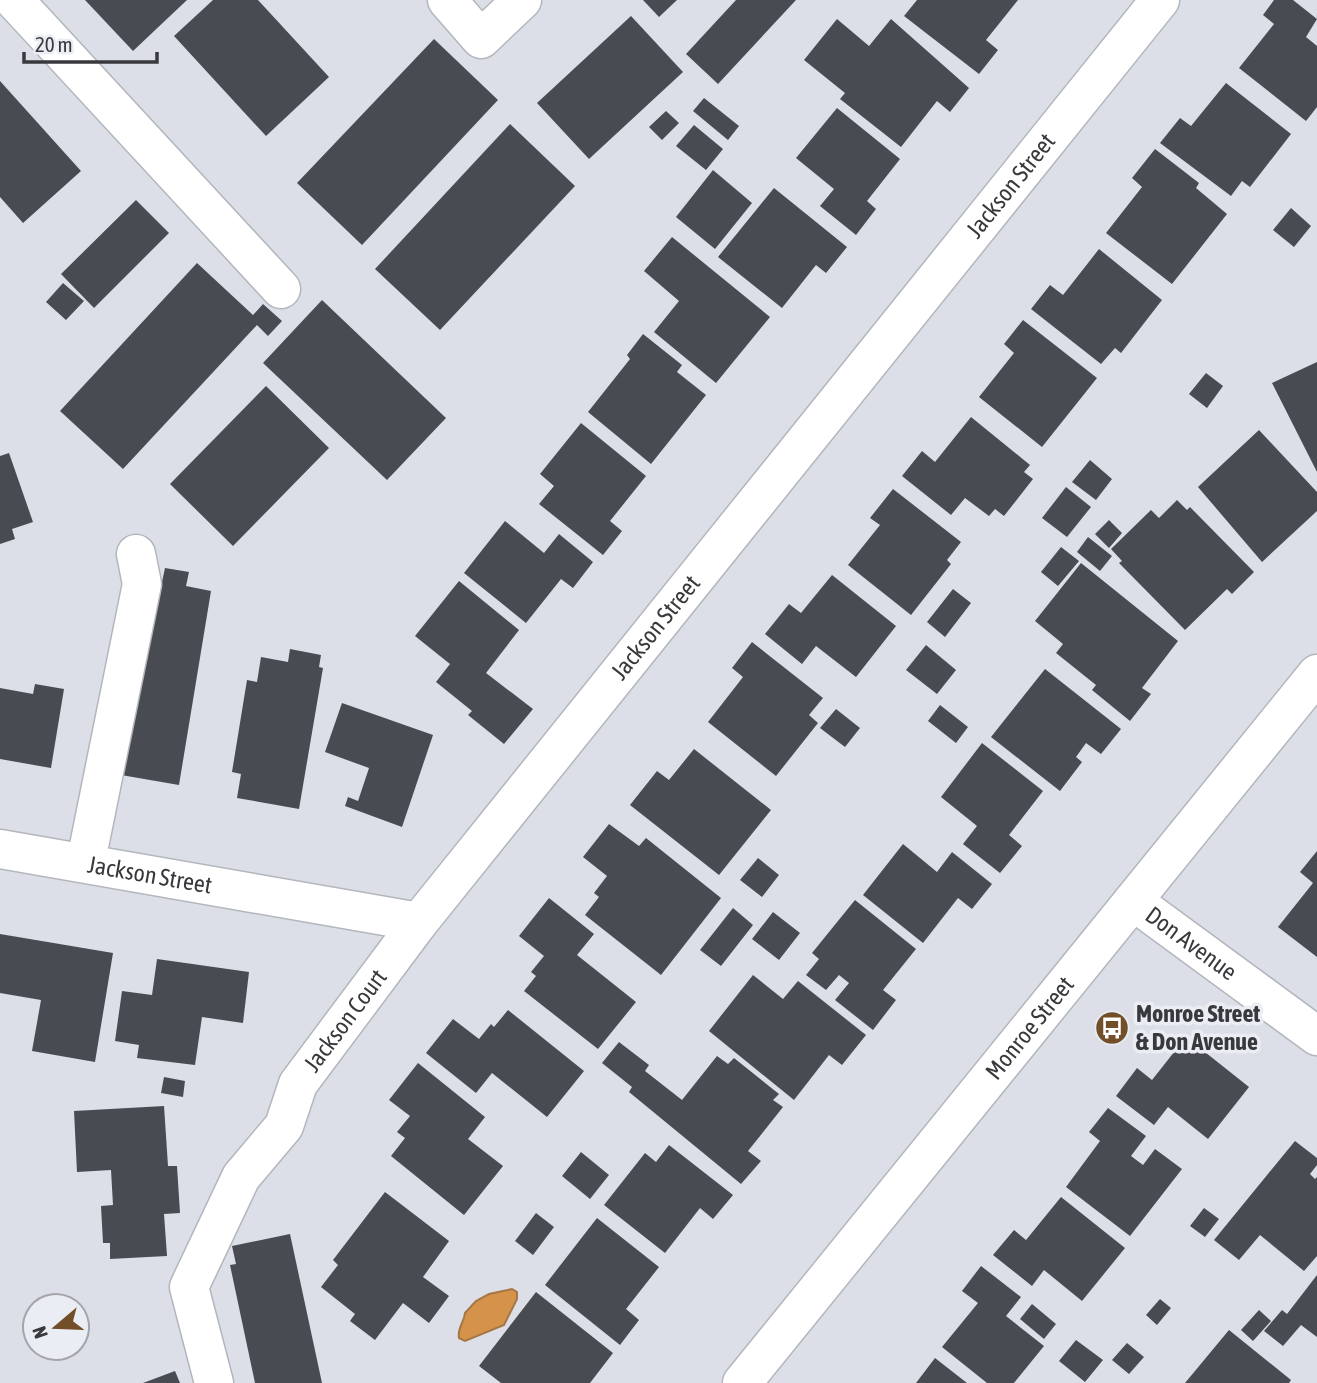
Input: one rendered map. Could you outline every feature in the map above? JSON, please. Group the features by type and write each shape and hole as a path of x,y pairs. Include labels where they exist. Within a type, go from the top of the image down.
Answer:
{"street":[{"path":"14,0 281,289"},
{"path":"447,0 481,39 522,0"},
{"name":"Jackson Street","path":"0,849 419,922 1160,0"},
{"path":"86,862 142,584 136,554"},
{"name":"Monroe Street","path":"742,1383 1317,674"},
{"name":"Don Avenue","path":"1133,901 1317,1036"},
{"name":"Jackson Court","path":"214,1383 188,1287 241,1177 284,1126 298,1084 419,922"}],"shaded area":[{"path":"512,1289 517,1292 517,1299 504,1325 465,1341 459,1338 465,1313 476,1301 489,1294"}],"building":[{"path":"85,0 187,0 133,51"},
{"path":"213,0 258,0 329,77 266,136 174,36"},
{"path":"643,0 677,0 659,17"},
{"path":"736,0 796,0 718,84 686,54"},
{"path":"917,0 1018,0 986,40 998,50 979,74 904,16"},
{"path":"1274,0 1293,0 1317,19 1306,37 1317,46 1317,107 1306,121 1239,68 1274,24 1263,15"},
{"path":"631,16 683,72 589,159 537,103"},
{"path":"837,19 869,46 891,19 969,88 950,112 937,101 901,147 840,99 845,93 804,60"},
{"path":"434,39 498,100 362,245 297,183"},
{"path":"0,81 81,171 23,223 0,197"},
{"path":"1226,83 1291,134 1250,187 1242,181 1231,196 1160,143 1180,118 1191,126"},
{"path":"704,98 739,126 728,140 693,111"},
{"path":"837,108 900,159 867,201 876,209 856,235 820,206 834,189 796,158"},
{"path":"666,111 679,123 662,140 649,127"},
{"path":"510,124 575,186 440,330 375,269"},
{"path":"694,125 723,149 706,170 676,146"},
{"path":"1155,149 1199,183 1196,188 1227,214 1172,284 1106,233 1142,187 1132,178"},
{"path":"713,170 752,203 715,249 676,217"},
{"path":"774,188 847,247 826,273 816,265 782,308 718,257"},
{"path":"136,200 169,233 94,308 61,274"},
{"path":"1291,208 1311,226 1294,247 1273,230"},
{"path":"672,237 770,317 716,383 654,332 679,301 644,271"},
{"path":"1099,249 1162,300 1121,353 1115,348 1101,364 1031,309 1050,285 1063,295"},
{"path":"197,263 253,315 263,304 282,321 268,336 257,325 123,469 60,411"},
{"path":"63,283 84,301 66,320 46,302"},
{"path":"322,300 446,418 387,480 263,363"},
{"path":"1023,320 1097,378 1042,447 979,397 1014,353 1004,344"},
{"path":"643,334 682,365 677,372 706,395 651,464 588,412 630,359 627,355"},
{"path":"1317,362 1317,472 1272,383"},
{"path":"1206,373 1223,386 1207,408 1189,394"},
{"path":"266,386 329,448 233,546 170,484"},
{"path":"971,417 1030,465 1024,472 1033,479 1004,516 995,509 989,516 965,498 951,515 902,476 922,451 935,462"},
{"path":"581,423 646,476 610,521 622,531 603,555 539,504 554,486 540,474"},
{"path":"1259,430 1317,492 1317,511 1262,562 1198,487"},
{"path":"9,453 33,522 12,529 15,539 0,544 0,456"},
{"path":"1090,460 1112,479 1096,500 1072,482"},
{"path":"1066,487 1091,507 1067,537 1042,518"},
{"path":"893,489 961,542 947,560 951,564 911,615 848,565 880,525 870,518"},
{"path":"1177,500 1187,510 1190,507 1254,572 1232,594 1227,589 1185,630 1119,563 1122,561 1111,549 1151,510 1159,518"},
{"path":"1109,520 1122,533 1109,548 1095,534"},
{"path":"505,521 544,553 559,534 593,562 573,588 561,579 526,623 464,573"},
{"path":"1088,537 1112,556 1100,571 1077,552"},
{"path":"1061,547 1079,561 1058,586 1041,572"},
{"path":"1081,563 1178,641 1142,688 1151,694 1130,721 1092,690 1096,685 1056,653 1063,644 1035,621"},
{"path":"165,568 189,572 186,586 211,591 179,785 121,775 153,580 162,582"},
{"path":"832,575 896,626 856,677 816,646 802,664 765,634 789,604 801,613"},
{"path":"459,581 519,630 486,673 533,709 504,744 468,715 472,711 436,682 450,664 415,636"},
{"path":"953,589 971,603 945,637 927,622"},
{"path":"752,642 823,698 809,715 818,723 776,776 708,722 743,677 732,668"},
{"path":"926,645 956,670 937,694 906,670"},
{"path":"290,649 321,655 319,667 323,668 299,809 237,798 241,774 232,772 247,680 257,682 261,657 288,662"},
{"path":"1045,669 1121,729 1101,754 1086,743 1076,757 1082,762 1060,791 991,737"},
{"path":"35,684 64,689 51,768 0,759 0,688 33,694"},
{"path":"342,703 433,735 402,827 345,806 348,797 358,801 369,768 325,752"},
{"path":"940,705 968,727 956,743 928,721"},
{"path":"836,709 860,728 845,747 820,728"},
{"path":"982,743 1043,791 1009,835 1022,846 1000,873 963,844 977,826 941,797"},
{"path":"694,749 771,810 719,875 630,805 657,771 669,780"},
{"path":"609,824 639,846 646,838 721,898 661,975 585,915 599,897 594,893 607,876 583,857"},
{"path":"903,844 937,872 952,852 992,884 972,909 958,898 923,943 863,895"},
{"path":"1317,851 1317,957 1278,927 1313,883 1300,872"},
{"path":"758,858 779,875 762,897 740,880"},
{"path":"549,898 594,934 577,955 636,1002 598,1049 524,991 536,976 531,972 544,956 519,936"},
{"path":"855,900 916,949 883,990 896,1000 873,1030 835,1000 849,983 839,975 826,990 806,975 819,959 812,953"},
{"path":"733,908 753,925 721,966 700,950"},
{"path":"773,912 800,933 779,960 752,939"},
{"path":"0,934 113,953 95,1062 32,1051 41,1000 0,993"},
{"path":"157,959 249,972 243,1023 202,1017 195,1065 137,1058 139,1045 115,1041 122,991 152,995"},
{"path":"753,975 783,999 798,981 866,1035 842,1065 829,1055 794,1100 709,1031"},
{"path":"508,1010 584,1071 547,1117 492,1073 476,1093 426,1053 453,1019 479,1039 491,1024 494,1027"},
{"path":"1186,1037 1249,1087 1208,1139 1168,1107 1154,1125 1116,1096 1137,1068 1152,1080"},
{"path":"619,1042 649,1065 645,1071 682,1100 717,1056 728,1064 734,1058 779,1094 773,1100 783,1107 748,1151 761,1161 741,1184 629,1092 632,1087 602,1063"},
{"path":"418,1063 485,1117 468,1139 503,1166 464,1215 391,1156 405,1138 397,1132 410,1116 389,1100"},
{"path":"164,1077 185,1081 183,1097 161,1093"},
{"path":"164,1106 168,1166 177,1166 180,1213 164,1214 167,1256 110,1259 110,1243 103,1243 101,1206 113,1205 111,1170 77,1172 74,1111"},
{"path":"1108,1108 1146,1136 1131,1156 1143,1165 1155,1149 1182,1169 1130,1236 1066,1187 1100,1141 1089,1132"},
{"path":"1295,1141 1317,1158 1317,1165 1310,1174 1315,1179 1317,1177 1317,1256 1304,1271 1260,1235 1239,1260 1214,1240"},
{"path":"669,1145 733,1195 713,1219 700,1208 665,1253 604,1205 645,1153 656,1162"},
{"path":"581,1152 609,1175 590,1199 562,1176"},
{"path":"385,1192 449,1241 423,1277 449,1296 429,1323 403,1303 375,1340 350,1321 355,1314 321,1287 338,1265 333,1260"},
{"path":"1061,1197 1125,1248 1082,1301 1044,1270 1032,1286 993,1255 1014,1230 1026,1240"},
{"path":"1204,1208 1219,1219 1205,1237 1190,1226"},
{"path":"536,1213 554,1227 533,1255 515,1241"},
{"path":"597,1218 659,1267 626,1309 639,1320 620,1345 545,1285"},
{"path":"290,1234 322,1383 255,1383 230,1265 236,1264 232,1246"},
{"path":"981,1266 1021,1297 1006,1316 1044,1346 1014,1383 987,1383 942,1347 978,1303 962,1291"},
{"path":"1317,1275 1317,1337 1301,1325 1283,1346 1264,1331 1282,1310 1287,1314"},
{"path":"536,1292 613,1353 590,1383 501,1383 479,1366"},
{"path":"1160,1299 1171,1308 1157,1325 1146,1315"},
{"path":"1032,1304 1056,1324 1044,1339 1020,1319"},
{"path":"1259,1310 1271,1321 1253,1341 1241,1330"},
{"path":"1229,1330 1291,1380 1289,1383 1185,1383"},
{"path":"1076,1340 1103,1360 1085,1382 1059,1361"},
{"path":"1127,1343 1144,1357 1129,1374 1112,1360"},
{"path":"935,1358 967,1383 916,1383"},
{"path":"175,1371 180,1383 143,1383"}],"place":[{"name":"Monroe Street & Don Avenue","path":"1112,1028"}]}
